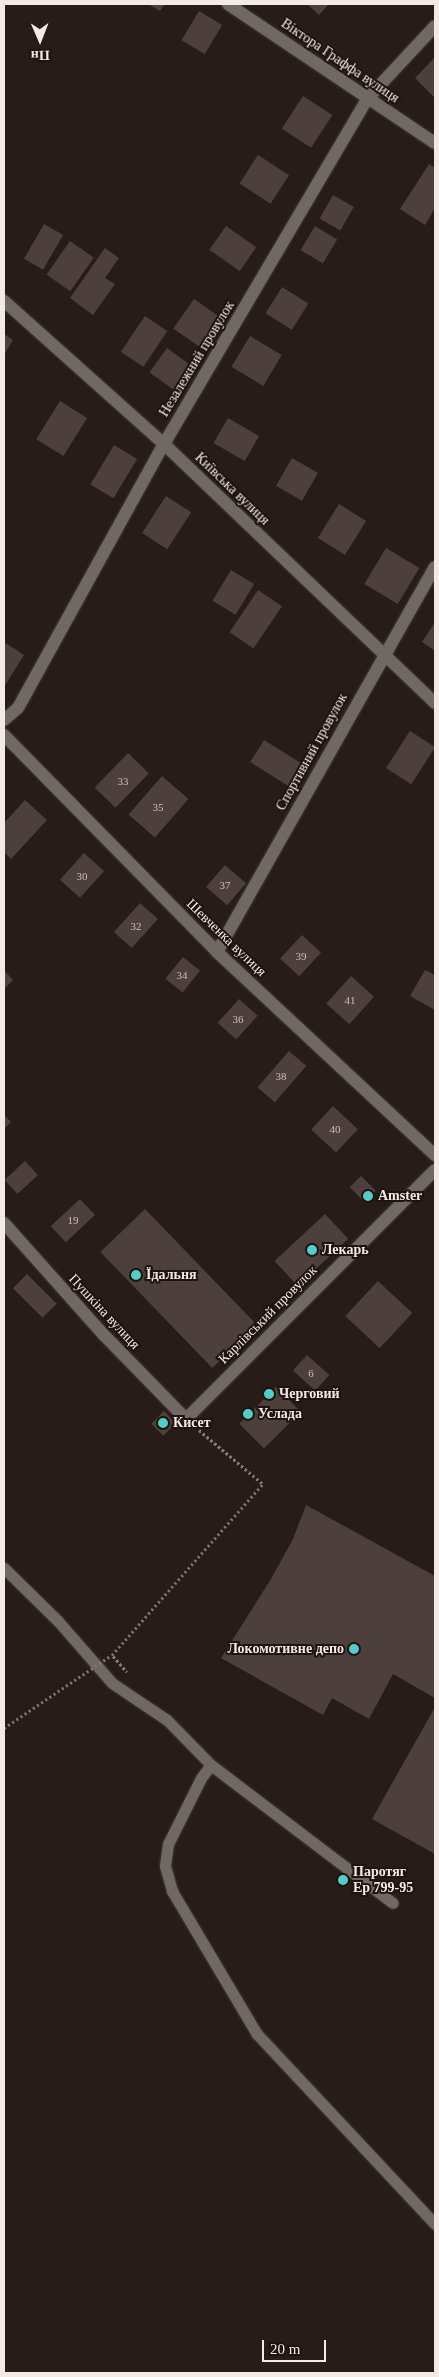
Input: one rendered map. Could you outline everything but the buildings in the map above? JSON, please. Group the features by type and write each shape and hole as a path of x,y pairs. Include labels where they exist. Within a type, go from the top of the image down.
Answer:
{"street":[{"name":"Віктора Граффа вулиця","path":"228,4 435,143"},
{"name":"Незалежний провулок","path":"4,720 18,708 164,444 368,98 435,26"},
{"name":"Київська вулиця","path":"4,300 164,444 435,703"},
{"name":"Спортивний провулок","path":"217,952 435,567"},
{"name":"Шевченка вулиця","path":"4,735 217,952 435,1155"},
{"name":"Карлівський провулок","path":"186,1419 435,1170"},
{"name":"Пушкіна вулиця","path":"4,1223 102,1334 186,1419"}],"lane":[{"path":"4,1568 58,1621 112,1683 167,1720 211,1765 393,1903"},
{"path":"211,1765 197,1785 168,1844 165,1866 172,1891 257,2034 435,2224"}],"path":[{"path":"4,1728 112,1655 263,1484 186,1419"}],"place":[{"name":"Amster","path":"368,1196"},
{"name":"Лекарь","path":"312,1250"},
{"name":"Їдальня","path":"136,1275"},
{"name":"Черговий","path":"269,1394"},
{"name":"Услада","path":"248,1414"},
{"name":"Кисет","path":"163,1423"},
{"name":"Локомотивне депо","path":"354,1649"},
{"name":"Паротяг Ер 799-95","path":"343,1880"}]}
